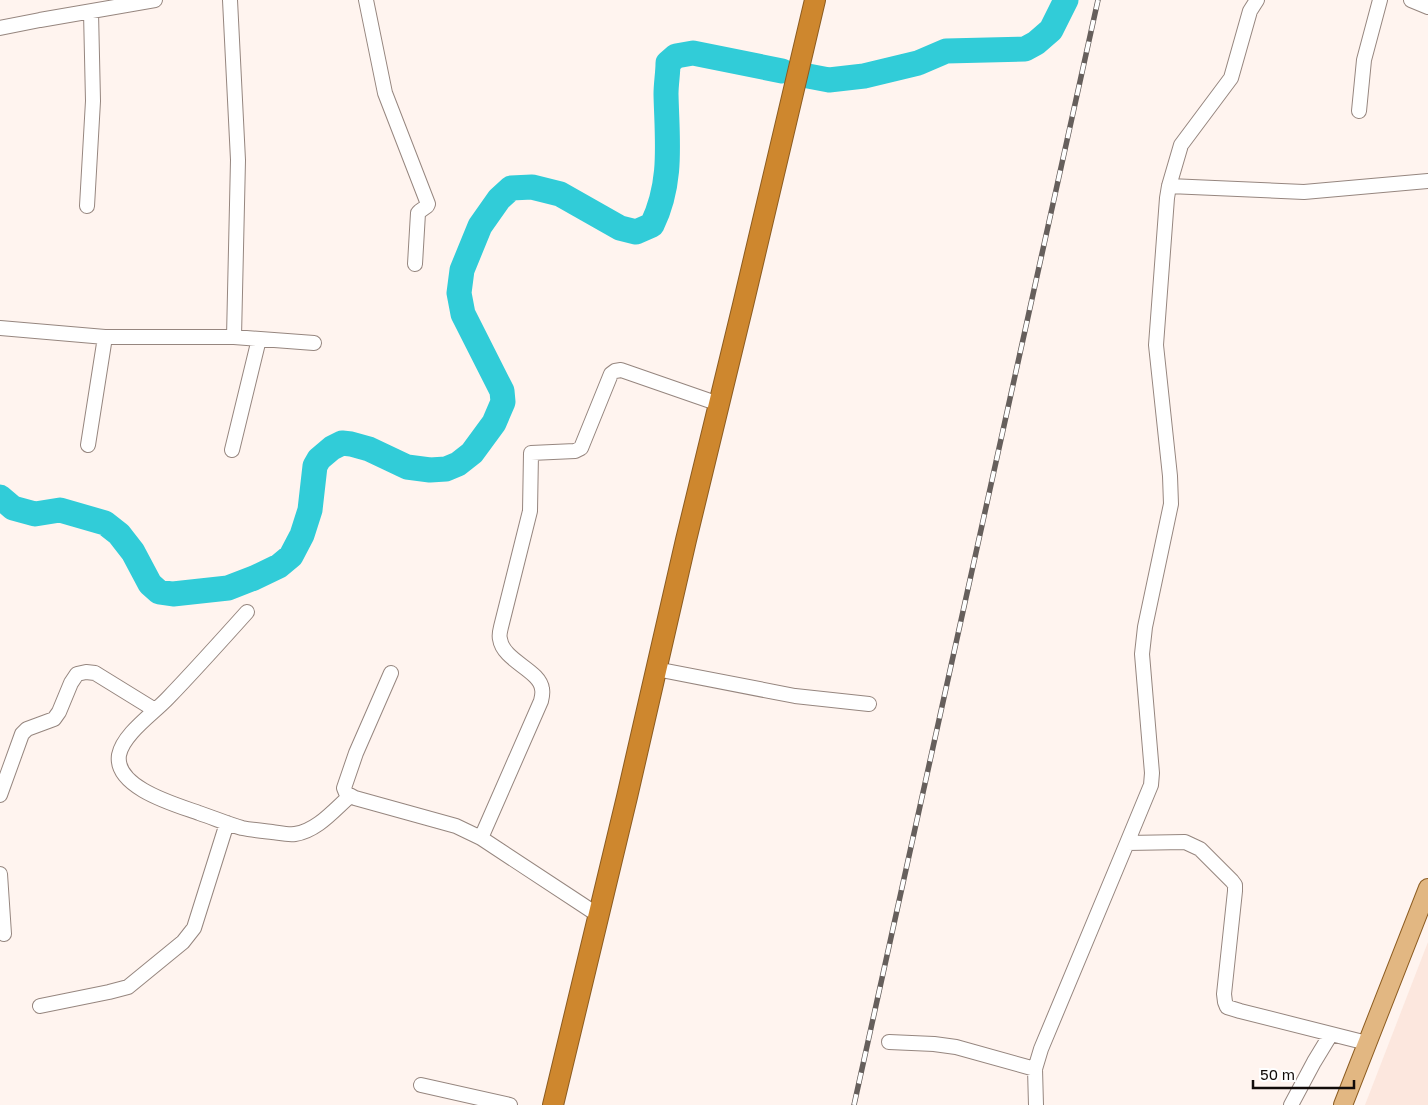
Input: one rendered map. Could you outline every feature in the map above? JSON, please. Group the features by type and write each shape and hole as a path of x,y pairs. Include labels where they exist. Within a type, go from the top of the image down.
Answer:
{"highway":[{"path":"553,1105 814,0"}],"main road":[{"path":"1343,1105 1428,888"}],"street":[{"path":"0,28 155,0"},
{"path":"230,0 238,160 234,337"},
{"path":"366,0 385,93 428,204 418,213 415,264"},
{"path":"1036,1105 1035,1069 1128,843 1150,785 1152,773 1142,654 1145,628 1171,504 1170,476 1156,346 1169,186 1180,145 1231,78 1250,11 1257,0"},
{"path":"1359,111 1364,60 1380,0"},
{"path":"1411,0 1428,6"},
{"path":"87,206 93,101 91,12"},
{"path":"1169,186 1304,192 1428,181"},
{"path":"0,328 105,337 234,337 314,342"},
{"path":"88,445 105,337"},
{"path":"232,450 260,339"},
{"path":"481,838 541,701 542,694 538,680 511,657 503,648 500,639 501,627 530,512 531,453 575,451 581,448 611,374 614,371 621,370 719,404"},
{"path":"247,612 167,699 127,739 120,753 120,767 136,785 160,799 243,828 293,834 304,832 316,825 350,796"},
{"path":"656,669 795,696 869,704"},
{"path":"0,795 22,734 27,728 54,719 77,674 95,673 155,710"},
{"path":"391,673 358,748 344,788 346,793 350,796 456,826 481,838 598,915"},
{"path":"40,1006 128,987 183,942 194,928 227,823"},
{"path":"1128,843 1185,842 1200,849 1235,885 1224,994 1227,1006 1240,1011 1367,1043"},
{"path":"0,874 4,934"},
{"path":"1291,1105 1331,1034"},
{"path":"889,1042 956,1047 1035,1069"},
{"path":"421,1085 510,1105"}],"shaded area":[{"path":"1428,942 1428,1105 1365,1105"}],"waterway":[{"path":"808,76 829,80 864,76 918,63 946,51 1025,49 1036,43 1051,30 1066,0"},
{"path":"0,497 13,508 35,514 60,510 105,523 119,534 133,552 150,584 159,592 173,594 228,588 279,566 291,556 302,535 310,510 315,466 319,459 332,448 342,443 351,444 369,449 407,467 430,470 446,469 458,464 472,453 494,423 503,402 502,391 463,314 459,293 462,270 480,226 499,199 511,188 532,187 560,194 620,228 636,232 652,225 659,209 666,177 668,63 676,56 693,53 782,71"}],"railway":[{"path":"854,1105 1098,0"}]}
